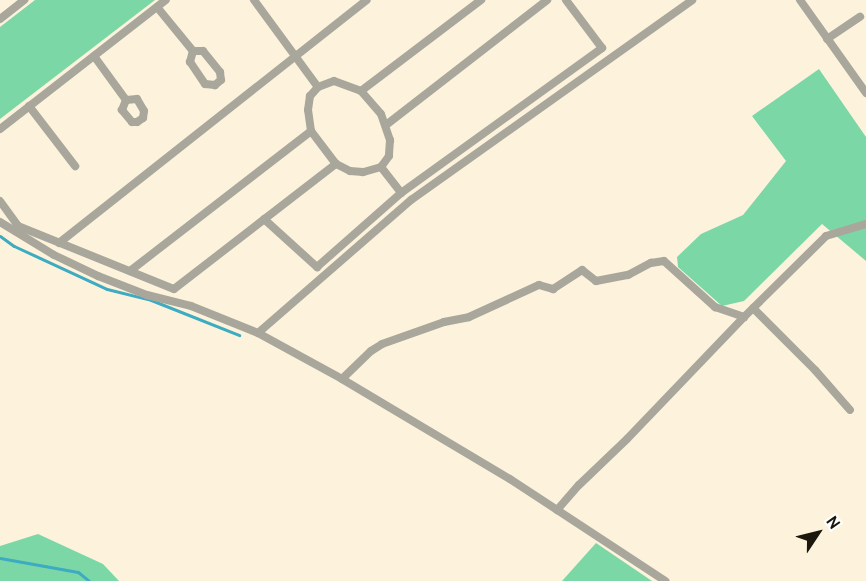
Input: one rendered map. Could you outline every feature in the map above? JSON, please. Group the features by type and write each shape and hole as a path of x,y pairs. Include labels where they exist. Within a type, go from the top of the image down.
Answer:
{"street":[{"path":"0,19 24,0"},
{"path":"0,129 166,0"},
{"path":"254,0 318,87"},
{"path":"59,243 367,0"},
{"path":"361,91 481,0"},
{"path":"386,125 547,0"},
{"path":"264,219 317,267 401,193 602,48 566,0"},
{"path":"258,333 411,200 692,0"},
{"path":"802,0 866,93"},
{"path":"158,7 193,51"},
{"path":"827,39 860,17"},
{"path":"94,56 126,100"},
{"path":"334,81 361,91 371,100 386,125 390,140 389,156 381,167 357,172 336,164 311,131 308,110 310,96 318,87 334,81"},
{"path":"29,106 75,166"},
{"path":"130,271 311,131"},
{"path":"0,201 18,226 174,289 336,164"},
{"path":"381,167 401,193"},
{"path":"0,222 54,255 98,276 147,295 191,306 258,333 342,379 510,479 665,581"},
{"path":"557,510 826,236 866,224"},
{"path":"342,379 381,344 437,324 469,317 539,285 553,289 582,270 596,281 628,275 651,262 664,261 715,308 744,317"},
{"path":"753,308 815,370 850,410"}],"green space":[{"path":"35,0 155,0 0,119 0,27"},
{"path":"819,69 866,137 866,261 822,224 744,301 722,306 678,267 677,257 701,234 743,215 786,161 752,116"},
{"path":"38,534 103,564 119,581 0,581 0,546"},
{"path":"596,543 652,581 562,581"}],"waterway":[{"path":"0,236 14,246 107,289 151,300 239,335"},
{"path":"0,558 78,572 89,581"}]}
